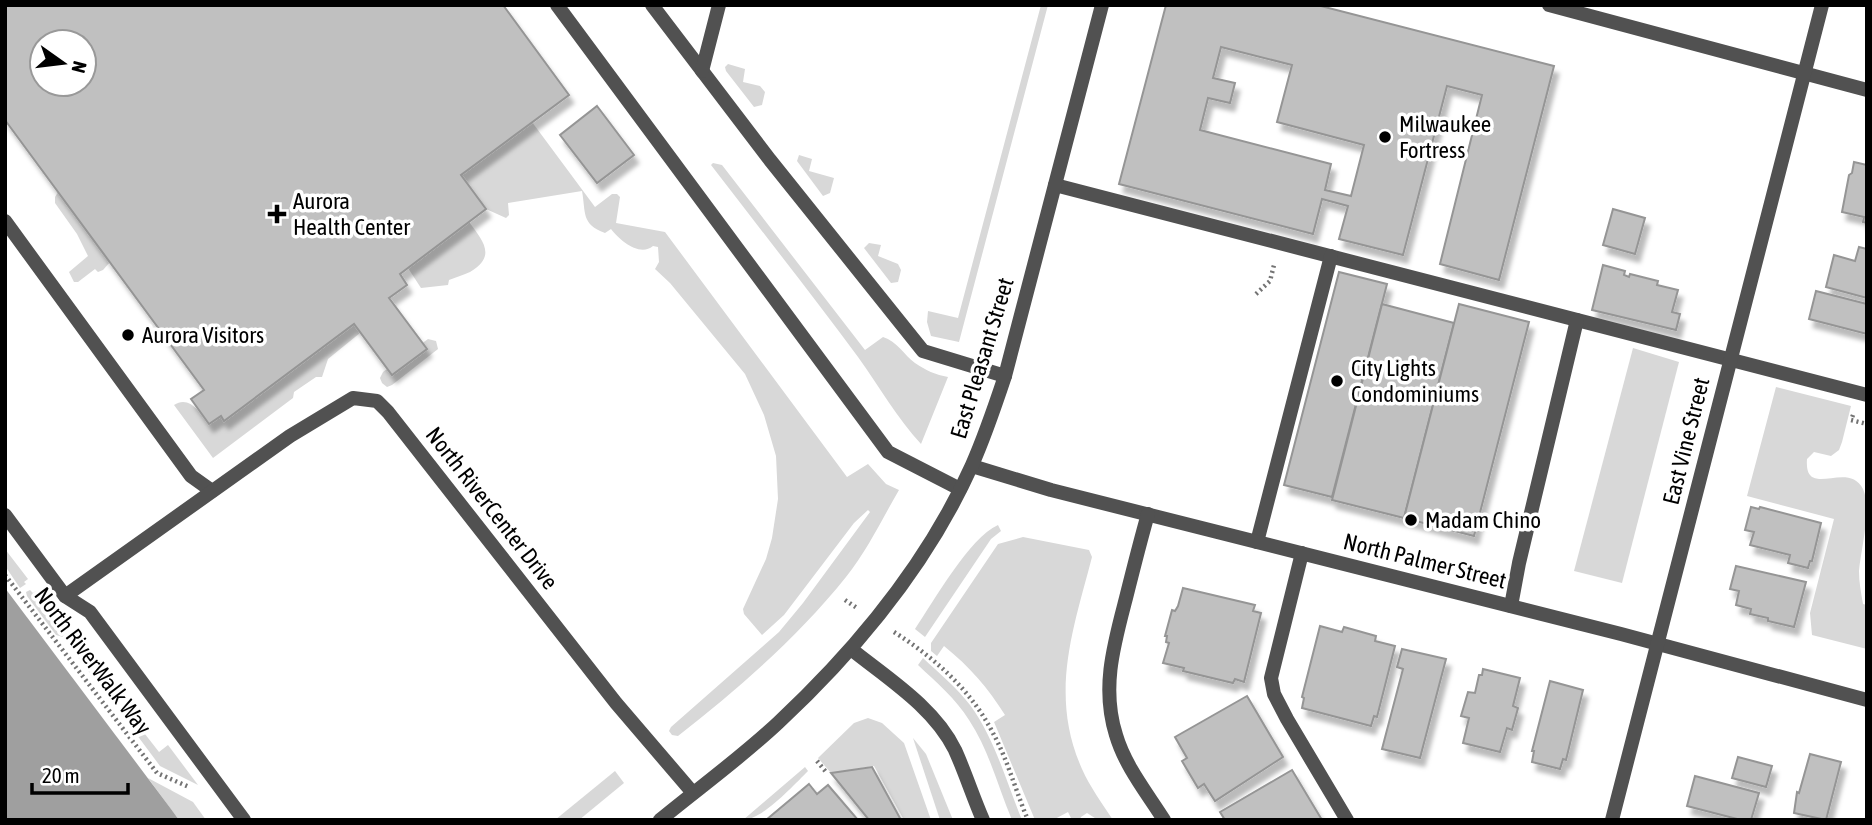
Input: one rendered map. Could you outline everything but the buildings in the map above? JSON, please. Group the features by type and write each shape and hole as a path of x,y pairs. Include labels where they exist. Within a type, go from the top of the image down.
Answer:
{"street":[{"path":"557,5 888,452 960,489"},
{"path":"652,5 770,160 923,351 1005,376"},
{"path":"702,71 719,5"},
{"name":"East Pleasant Street","path":"660,820 779,723 850,649 893,597 922,555 960,489 990,423 1005,376 1102,5"},
{"path":"1549,5 1867,90"},
{"name":"East Vine Street","path":"1612,820 1822,5"},
{"path":"1055,186 1867,395"},
{"path":"5,221 10,237 191,476 212,491"},
{"path":"1257,542 1331,256"},
{"path":"1511,606 1577,320"},
{"name":"North RiverCenter Drive","path":"65,596 290,436 353,398 377,401 397,422 616,703 692,793"},
{"name":"North Palmer Street","path":"972,466 1052,490 1657,643 1867,700"},
{"path":"5,514 65,596 90,611 244,820"},
{"path":"1148,514 1112,649 1108,707 1124,756 1164,820"},
{"path":"1303,553 1271,678 1273,694 1347,820"},
{"path":"850,649 921,706 935,721 955,750 983,820"}],"path":[{"path":"1852,417 1851,421 1867,424"},
{"name":"North RiverWalk Way","path":"5,575 157,773 194,790"},
{"path":"910,642 954,680 982,715 999,744 1028,820"},
{"path":"817,761 826,772"}],"shaded area":[{"path":"1041,5 1048,5 959,342 931,336 927,322 928,311 958,318"},
{"path":"728,64 745,69 743,82 760,86 765,92 762,105 754,107 726,71"},
{"path":"532,122 595,207 612,194 617,194 620,197 616,223 665,232 847,477 868,464 886,484 899,490 861,557 808,621 766,661 678,736 672,735 669,731 671,727 779,632 870,512 868,510 854,523 784,615 762,635 744,614 743,609 766,559 778,499 776,456 764,415 745,374 670,283 655,269 659,262 658,247 636,249 625,243 611,229 605,233 597,230 586,217 582,191 508,203 509,215 506,218 486,209 461,175"},
{"path":"799,155 812,159 809,171 834,178 830,193 823,196 797,161"},
{"path":"711,165 722,165 865,350 883,337 919,366 948,377 921,444"},
{"path":"58,192 110,262 103,270 98,272 95,269 78,282 74,282 69,272 88,256 77,234 55,203"},
{"path":"469,222 483,242 483,260 470,272 449,280 448,285 421,288 408,268"},
{"path":"869,243 881,245 878,256 898,264 901,270 898,282 891,283 864,248"},
{"path":"354,324 360,333 328,359 322,377 316,377 294,392 293,398 213,458 174,405 179,402 189,403 209,424 221,416 225,420"},
{"path":"428,339 436,341 438,349 392,385 387,387 382,383 380,378 383,372"},
{"path":"1633,348 1679,362 1622,583 1574,571"},
{"path":"1776,387 1851,406 1839,450 1831,456 1814,452 1807,459 1808,471 1812,477 1848,478 1856,481 1863,489 1866,518 1859,575 1863,604 1867,605 1867,649 1812,635 1810,613 1834,519 1747,496"},
{"path":"998,525 1001,531 991,539 925,637 915,629 942,587 975,543"},
{"path":"1023,537 1089,550 1092,557 1072,637 1066,689 1067,715 1072,742 1082,769 1113,820 1098,820 1087,813 1080,820 1072,820 1068,812 1053,820 1035,820 994,722 1005,715 978,678 944,646 937,656 931,651 931,643 998,544"},
{"path":"5,549 28,579 20,588 5,566"},
{"path":"5,588 171,809 179,820 5,820"},
{"path":"30,590 33,593 36,591 113,695 109,699 63,637 56,635 27,596 26,592"},
{"path":"923,658 959,693 979,718 1022,820 1012,820 976,732 958,705 918,665"},
{"path":"127,711 159,752 168,745 198,785 160,766 122,715"},
{"path":"868,718 882,723 904,743 931,820 904,820 874,766 831,773 818,758 854,723"},
{"path":"913,738 926,754 953,820 940,820"},
{"path":"805,767 808,771 777,801 759,814 743,820"},
{"path":"615,771 624,783 579,820 555,820"},
{"path":"148,778 193,802 206,820 179,820"}],"place":[{"name":"Milwaukee Fortress","path":"1385,137"},
{"name":"Aurora Health Center","path":"277,214"},
{"name":"Aurora Visitors","path":"128,335"},
{"name":"City Lights Condominiums","path":"1337,381"},
{"name":"Madam Chino","path":"1411,520"}]}
